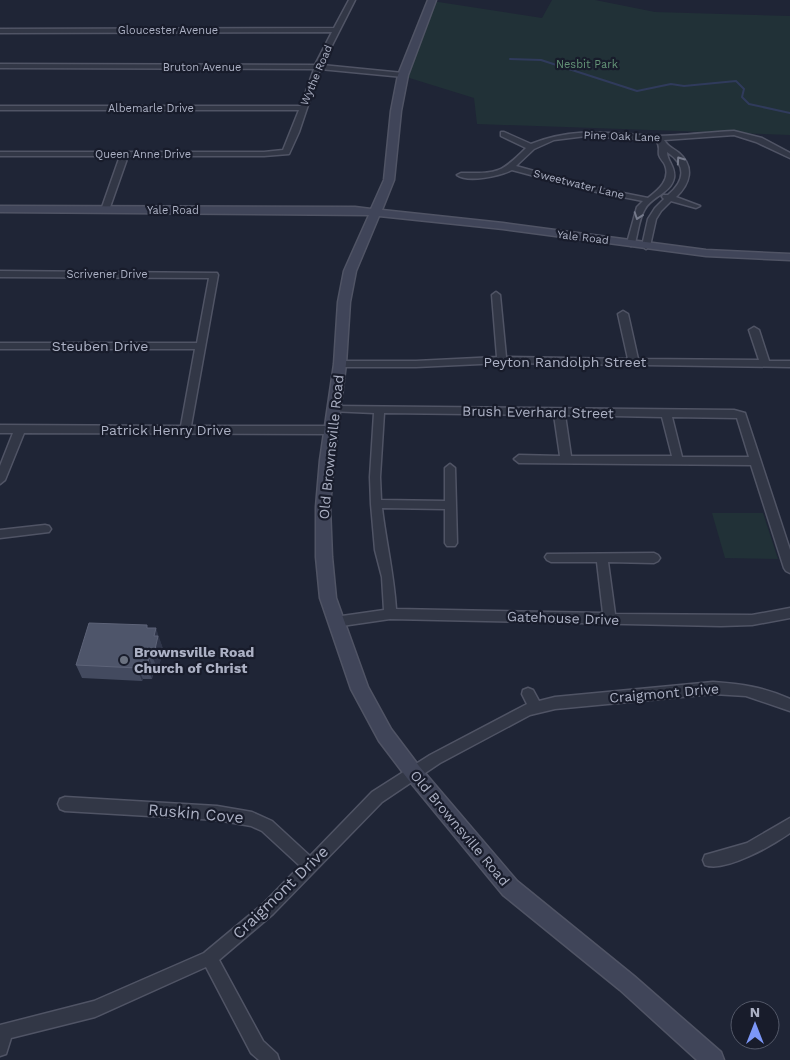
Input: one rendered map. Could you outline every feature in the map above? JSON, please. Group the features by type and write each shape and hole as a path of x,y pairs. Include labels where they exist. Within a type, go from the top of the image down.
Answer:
{"main road":[{"name":"Old Brownsville Road","path":"432,0 403,76 396,111 390,180 359,248 348,279 323,507 324,557 328,598 360,689 373,716 413,772 510,888 627,983 713,1060"},
{"name":"Yale Road","path":"0,209 347,210 632,239 722,254 790,256"},
{"name":"Yale Road","path":"647,242 790,248"}],"street":[{"name":"Wythe Road","path":"286,152 294,137 302,108 318,67 352,0"},
{"name":"Gloucester Avenue","path":"0,31 336,30"},
{"name":"Bruton Avenue","path":"0,66 318,67 403,76"},
{"name":"Albemarle Drive","path":"0,108 302,108"},
{"name":"Pine Oak Lane","path":"462,175 492,175 511,167 531,147 554,138 586,134 659,138 734,133 759,140 790,156"},
{"path":"504,134 531,147"},
{"path":"647,242 653,216 682,187 686,174 684,166 676,153 664,147 659,138"},
{"path":"632,239 641,207 657,194 670,179 670,167 663,155 664,147"},
{"name":"Queen Anne Drive","path":"0,154 264,154 286,152"},
{"path":"105,210 124,154"},
{"name":"Sweetwater Lane","path":"511,167 588,188 648,200"},
{"path":"657,194 696,206"},
{"name":"Scrivener Drive","path":"0,274 214,275 200,346"},
{"path":"496,295 502,360"},
{"path":"624,314 634,362"},
{"path":"754,330 765,363"},
{"name":"Steuben Drive","path":"0,346 200,346"},
{"path":"185,430 200,346"},
{"name":"Peyton Randolph Street","path":"340,364 416,364 502,360 790,364"},
{"name":"Brush Everhard Street","path":"334,409 734,414 741,416 756,461"},
{"path":"378,410 374,477 381,550 388,577 390,614"},
{"path":"559,412 566,460"},
{"path":"666,413 678,460"},
{"name":"Patrick Henry Drive","path":"0,429 332,430"},
{"path":"0,480 20,429"},
{"path":"519,459 756,461 790,568"},
{"path":"450,468 451,543"},
{"path":"376,504 450,504"},
{"path":"0,534 45,529"},
{"path":"551,557 654,558"},
{"path":"602,558 610,620"},
{"name":"Gatehouse Drive","path":"336,622 390,614 721,621 752,620 790,613"},
{"name":"Craigmont Drive","path":"1,1038 95,1009 209,958 268,909 377,797 413,772 483,733 536,707 574,701 722,688 758,693 790,705"},
{"path":"528,694 536,707"},
{"name":"Ruskin Cove","path":"66,804 217,813 252,819 266,826 309,865"},
{"path":"710,860 738,855 752,850 790,825"},
{"path":"209,958 257,1047 270,1060"}],"green space":[{"name":"Nesbit Park","path":"552,0 595,0 655,12 790,16 790,135 477,124 474,98 403,76 432,1 542,18"},
{"path":"712,513 763,513 778,559 725,558"}],"building":[{"name":"Brownsville Road Church of Christ","path":"89,623 147,625 147,628 156,628 154,636 158,636 153,658 149,658 147,666 137,666 137,668 76,665"}],"waterway":[{"path":"510,59 541,60 637,91 671,84 684,86 736,81 744,89 742,97 749,104 790,113"}],"place":[{"name":"Brownsville Road Church of Christ","path":"124,660"}]}
